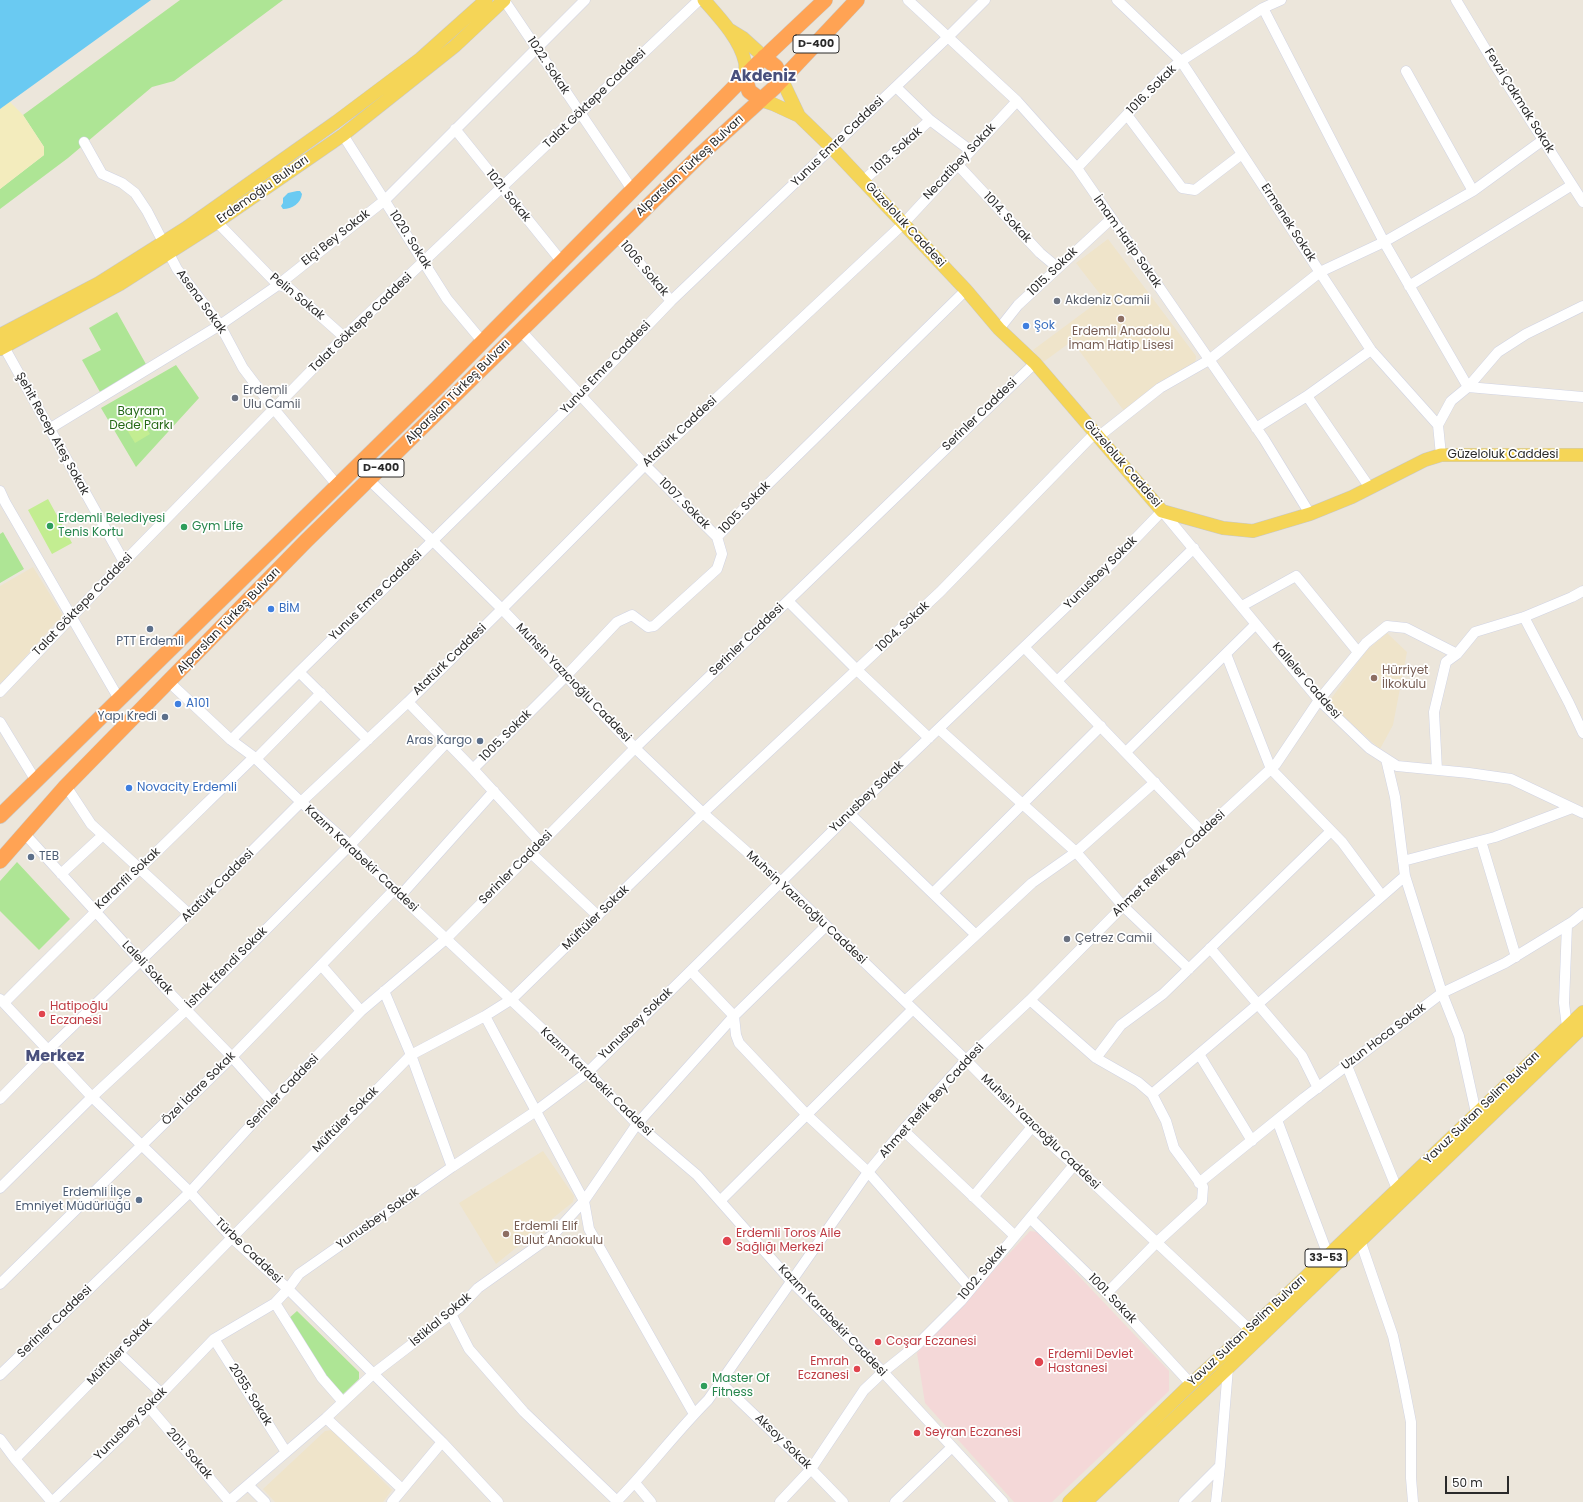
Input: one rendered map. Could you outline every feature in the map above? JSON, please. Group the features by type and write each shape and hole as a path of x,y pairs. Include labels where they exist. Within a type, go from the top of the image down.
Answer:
{"highway":[{"name":"Alparslan Türkeş Bulvarı","path":"0,816 337,484 437,388 764,57 825,0"},
{"name":"Alparslan Türkeş Bulvarı","path":"0,861 66,786 306,541 700,155 782,80 857,0"},
{"path":"764,57 776,67 782,80"},
{"path":"745,77 749,91 761,100"}],"main road":[{"name":"Erdemoğlu Bulvarı","path":"1,344 163,241 186,228 336,122 420,59 486,0"},
{"name":"Erdemoğlu Bulvarı","path":"1,344 120,284 217,222 343,135 455,46 504,0"},
{"path":"704,0 728,29 745,62 745,77"},
{"path":"728,29 743,38 764,57"},
{"name":"Güzeloluk Caddesi","path":"782,80 799,116"},
{"name":"Güzeloluk Caddesi","path":"761,100 799,116 832,148 966,290 999,329 1035,363 1162,511 1223,528 1253,531 1310,514 1352,497 1425,460 1441,455 1583,455"},
{"name":"Yavuz Sultan Selim Bulvarı","path":"1069,1502 1191,1384 1250,1330 1583,1012"},
{"name":"Yavuz Sultan Selim Bulvarı","path":"1086,1502 1228,1368 1583,1027"}],"street":[{"name":"1022. Sokak","path":"504,0 633,191"},
{"name":"Elçi Bey Sokak","path":"50,429 220,325 278,285 385,200 585,0"},
{"name":"Talat Göktepe Caddesi","path":"0,692 124,562 344,338 699,0"},
{"name":"İmam Hatip Sokak","path":"908,0 1017,101 1077,168 1256,428 1310,514"},
{"name":"Yunus Emre Caddesi","path":"231,740 581,395 671,301 985,0"},
{"name":"Ermenek Sokak","path":"1117,0 1181,61 1370,350 1438,425"},
{"name":"1016. Sokak","path":"1077,168 1166,73 1181,61 1263,8 1280,0"},
{"name":"Fevzi Çakmak Sokak","path":"1456,0 1495,65 1583,202"},
{"path":"1263,8 1384,242 1468,387"},
{"path":"1406,71 1473,191"},
{"path":"896,86 930,120 971,151"},
{"name":"Necatibey Sokak","path":"903,224 1017,101"},
{"path":"1127,115 1182,188 1195,190 1242,154"},
{"name":"1013. Sokak","path":"863,181 930,120"},
{"name":"1021. Sokak","path":"455,129 562,262"},
{"name":"1020. Sokak","path":"343,135 447,299 482,341"},
{"name":"1004. Sokak","path":"703,814 940,592 1097,435 1160,388 1209,360 1320,272 1384,242 1473,191 1543,140"},
{"name":"Asena Sokak","path":"84,142 102,174 122,183 135,193 163,241 177,269 220,325 243,368 274,409 337,484"},
{"name":"1014. Sokak","path":"958,165 1040,253 1058,268"},
{"path":"1409,286 1572,185"},
{"name":"1015. Sokak","path":"999,329 1018,305 1080,246 1111,219"},
{"name":"Pelin Sokak","path":"217,222 278,285 289,288 344,338"},
{"name":"Atatürk Caddesi","path":"0,1099 301,802 408,702 645,464 903,224"},
{"name":"1006. Sokak","path":"617,236 671,301"},
{"name":"1005. Sokak","path":"473,769 567,675 617,622 632,615 648,627 654,626 711,574 716,569 722,554 717,537 764,487 966,290"},
{"path":"1441,455 1438,425 1451,401 1468,387 1498,352 1526,334 1583,306"},
{"name":"1007. Sokak","path":"520,330 645,464 717,537"},
{"name":"Şehit Recep Ateş Sokak","path":"1,344 124,562"},
{"path":"1256,428 1307,396 1370,350"},
{"name":"Serinler Caddesi","path":"0,1375 190,1192 272,1102 361,1011 447,938 635,748 1035,363"},
{"path":"1468,387 1583,397"},
{"path":"1307,396 1370,488"},
{"name":"Muhsin Yazıcıoğlu Caddesi","path":"369,480 502,609 567,675 635,748 703,814 781,882 966,1060 1032,1127 1074,1164 1250,1330"},
{"path":"0,491 119,699"},
{"name":"Kalleler Caddesi","path":"1162,511 1319,700 1369,748 1397,766 1511,779 1583,813"},
{"name":"Yunusbey Sokak","path":"52,1502 119,1438 214,1339 275,1303 299,1274 452,1166 536,1111 588,1072 850,814 1112,563 1162,511"},
{"path":"1058,681 1194,548"},
{"path":"1242,606 1296,576 1358,652"},
{"path":"1437,770 1434,712 1446,662 1457,654 1475,632 1524,617 1583,591"},
{"path":"788,601 857,670 929,738"},
{"path":"1524,617 1583,731"},
{"path":"1126,752 1256,624"},
{"name":"Ahmet Refik Bey Caddesi","path":"617,1501 708,1400 868,1172 903,1130 966,1060 1030,1000 1123,906 1276,764 1319,700 1366,643 1387,626 1406,628 1457,654"},
{"path":"1024,647 1202,832"},
{"path":"1226,654 1271,769 1342,842 1382,896"},
{"path":"299,672 368,740"},
{"name":"Kazım Karabekir Caddesi","path":"169,682 231,740 255,758 301,802 350,845 397,893 447,938 588,1072 637,1124 696,1175 791,1281 883,1372 1003,1502"},
{"name":"Karanfil Sokak","path":"2,1001 95,911 140,870 321,694"},
{"path":"408,702 494,791 541,843"},
{"path":"0,722 36,781"},
{"path":"933,893 1101,726"},
{"path":"939,729 1076,852 1123,906 1189,969"},
{"name":"İshak Efendi Sokak","path":"0,1188 92,1097 186,1010 350,845 447,742"},
{"path":"1386,759 1395,796 1405,876 1442,993 1460,1036 1476,1113"},
{"path":"905,1001 1032,883 1076,852 1155,782"},
{"path":"66,786 90,824 189,914"},
{"name":"Özel İdare Sokak","path":"0,1284 232,1057 321,965 397,893 494,791"},
{"path":"1403,861 1495,837 1572,808"},
{"name":"Müftüler Sokak","path":"15,1458 411,1055 485,1016 512,999 703,814"},
{"path":"850,814 976,935"},
{"path":"1096,1058 1121,1025 1163,994 1331,831"},
{"name":"Laleli Sokak","path":"24,834 140,962 232,1057 272,1102"},
{"path":"61,874 103,835"},
{"path":"1481,841 1516,957"},
{"path":"531,854 598,916"},
{"path":"1152,1094 1405,876"},
{"name":"Uzun Hoca Sokak","path":"1199,1183 1277,1120 1442,993 1480,977 1516,957 1567,925 1583,913"},
{"path":"1567,925 1564,1003 1567,1027"},
{"name":"İstiklal Sokak","path":"229,1501 326,1418 374,1374 451,1314 478,1288 554,1234 584,1201 637,1124 734,1016 826,926"},
{"path":"1210,948 1302,1056 1318,1088"},
{"path":"321,965 361,1011"},
{"path":"690,972 734,1016 736,1035 739,1043 806,1115 868,1172 970,1289"},
{"path":"384,991 411,1055 452,1166"},
{"path":"1030,1000 1096,1058 1138,1082 1152,1094 1166,1121 1174,1148 1203,1188 1202,1201 1157,1242 1107,1293"},
{"name":"Türbe Caddesi","path":"2,1001 92,1097 190,1192 231,1237 288,1289 374,1374 442,1442 498,1502"},
{"path":"720,1201 913,1009"},
{"path":"485,1016 584,1201 589,1229 694,1414"},
{"path":"1199,1054 1252,1140"},
{"path":"1347,1066 1397,1189"},
{"path":"1277,1120 1328,1255"},
{"path":"973,1197 1032,1127"},
{"path":"903,1130 1015,1236"},
{"name":"1002. Sokak","path":"780,1502 811,1469 864,1390 883,1372 918,1344 961,1301 1074,1164"},
{"name":"1001. Sokak","path":"1030,1218 1107,1293 1191,1384"},
{"path":"1360,1240 1393,1336 1403,1381 1411,1422 1411,1478 1413,1502"},
{"path":"275,1303 322,1378 343,1402"},
{"path":"451,1314 469,1348 524,1412 617,1501"},
{"name":"2055. Sokak","path":"214,1339 286,1452"},
{"path":"119,1353 162,1394"},
{"path":"1216,1502 1228,1368"},
{"name":"Aksoy Sokak","path":"721,1383 811,1469 843,1502"},
{"name":"2011. Sokak","path":"149,1407 229,1501"},
{"path":"326,1418 402,1489"},
{"path":"0,1439 52,1502"},
{"path":"392,1502 442,1442"},
{"path":"895,1502 952,1447"},
{"path":"1184,1502 1220,1466"},
{"path":"634,1483 651,1502"},
{"path":"248,1485 265,1502"}],"shaded area":[{"name":"Erdemli Anadolu İmam Hatip Lisesi","path":"1108,239 1196,356 1195,365 1127,415 1072,341 1042,363 1033,350 1103,298 1076,263"},
{"path":"33,567 64,617 56,622 5,680 0,683 0,586"},
{"name":"Hürriyet İlkokulu","path":"1387,633 1407,652 1393,725 1380,749 1328,703 1366,651"},
{"name":"Erdemli Elif Bulut Anaokulu","path":"543,1151 574,1196 573,1202 496,1264 459,1203"},
{"name":"Erdemli Devlet Hastanesi","path":"1030,1231 1037,1232 1169,1371 1169,1391 1052,1502 1014,1502 925,1403 917,1353"},
{"path":"332,1430 392,1490 383,1502 275,1502 263,1489 325,1431"}],"green space":[{"path":"180,0 283,0 174,81 152,87 68,158 0,209 0,189 44,155 44,147 23,115"},
{"name":"Bayram Dede Parkı","path":"117,312 147,366 100,392 82,360 101,350 89,328"},
{"name":"Bayram Dede Parkı","path":"176,365 199,398 136,467 101,408"},
{"path":"133,406 150,434 135,443 118,415"},
{"name":"Erdemli Belediyesi Tenis Kortu","path":"48,499 72,543 52,554 28,510"},
{"path":"3,532 24,569 0,583 0,534"},
{"path":"17,862 70,919 39,950 0,911 0,881"},
{"path":"297,1311 359,1372 359,1379 342,1395 322,1372 288,1319"}],"sand":[{"path":"9,101 23,115 44,147 44,155 0,189 0,109"}],"water":[{"path":"0,0 151,0 0,109"},
{"path":"300,191 302,194 298,203 293,207 283,209 281,206 283,203 283,198 288,193"}],"place":[{"name":"Akdeniz Camii","path":"1057,301"},
{"name":"Erdemli Anadolu İmam Hatip Lisesi","path":"1121,319"},
{"name":"Şok","path":"1026,326"},
{"name":"Erdemli Ulu Camii","path":"235,398"},
{"name":"Erdemli Belediyesi Tenis Kortu","path":"50,526"},
{"name":"Gym Life","path":"184,527"},
{"name":"BİM","path":"271,609"},
{"name":"PTT Erdemli","path":"150,629"},
{"name":"Hürriyet İlkokulu","path":"1374,678"},
{"name":"A101","path":"178,704"},
{"name":"Yapı Kredi","path":"165,717"},
{"name":"Aras Kargo","path":"480,741"},
{"name":"Novacity Erdemli","path":"129,788"},
{"name":"TEB","path":"31,857"},
{"name":"Çetrez Camii","path":"1067,939"},
{"name":"Hatipoğlu Eczanesi","path":"42,1014"},
{"name":"Erdemli İlçe Emniyet Müdürlüğü","path":"139,1200"},
{"name":"Erdemli Elif Bulut Anaokulu","path":"506,1234"},
{"name":"Erdemli Toros Aile Sağlığı Merkezi","path":"727,1241"},
{"name":"Coşar Eczanesi","path":"878,1342"},
{"name":"Erdemli Devlet Hastanesi","path":"1039,1362"},
{"name":"Emrah Eczanesi","path":"857,1369"},
{"name":"Master Of Fitness","path":"704,1386"},
{"name":"Seyran Eczanesi","path":"917,1433"}],"district":[{"name":"Akdeniz","path":"763,77"},
{"name":"Merkez","path":"55,1057"}]}
